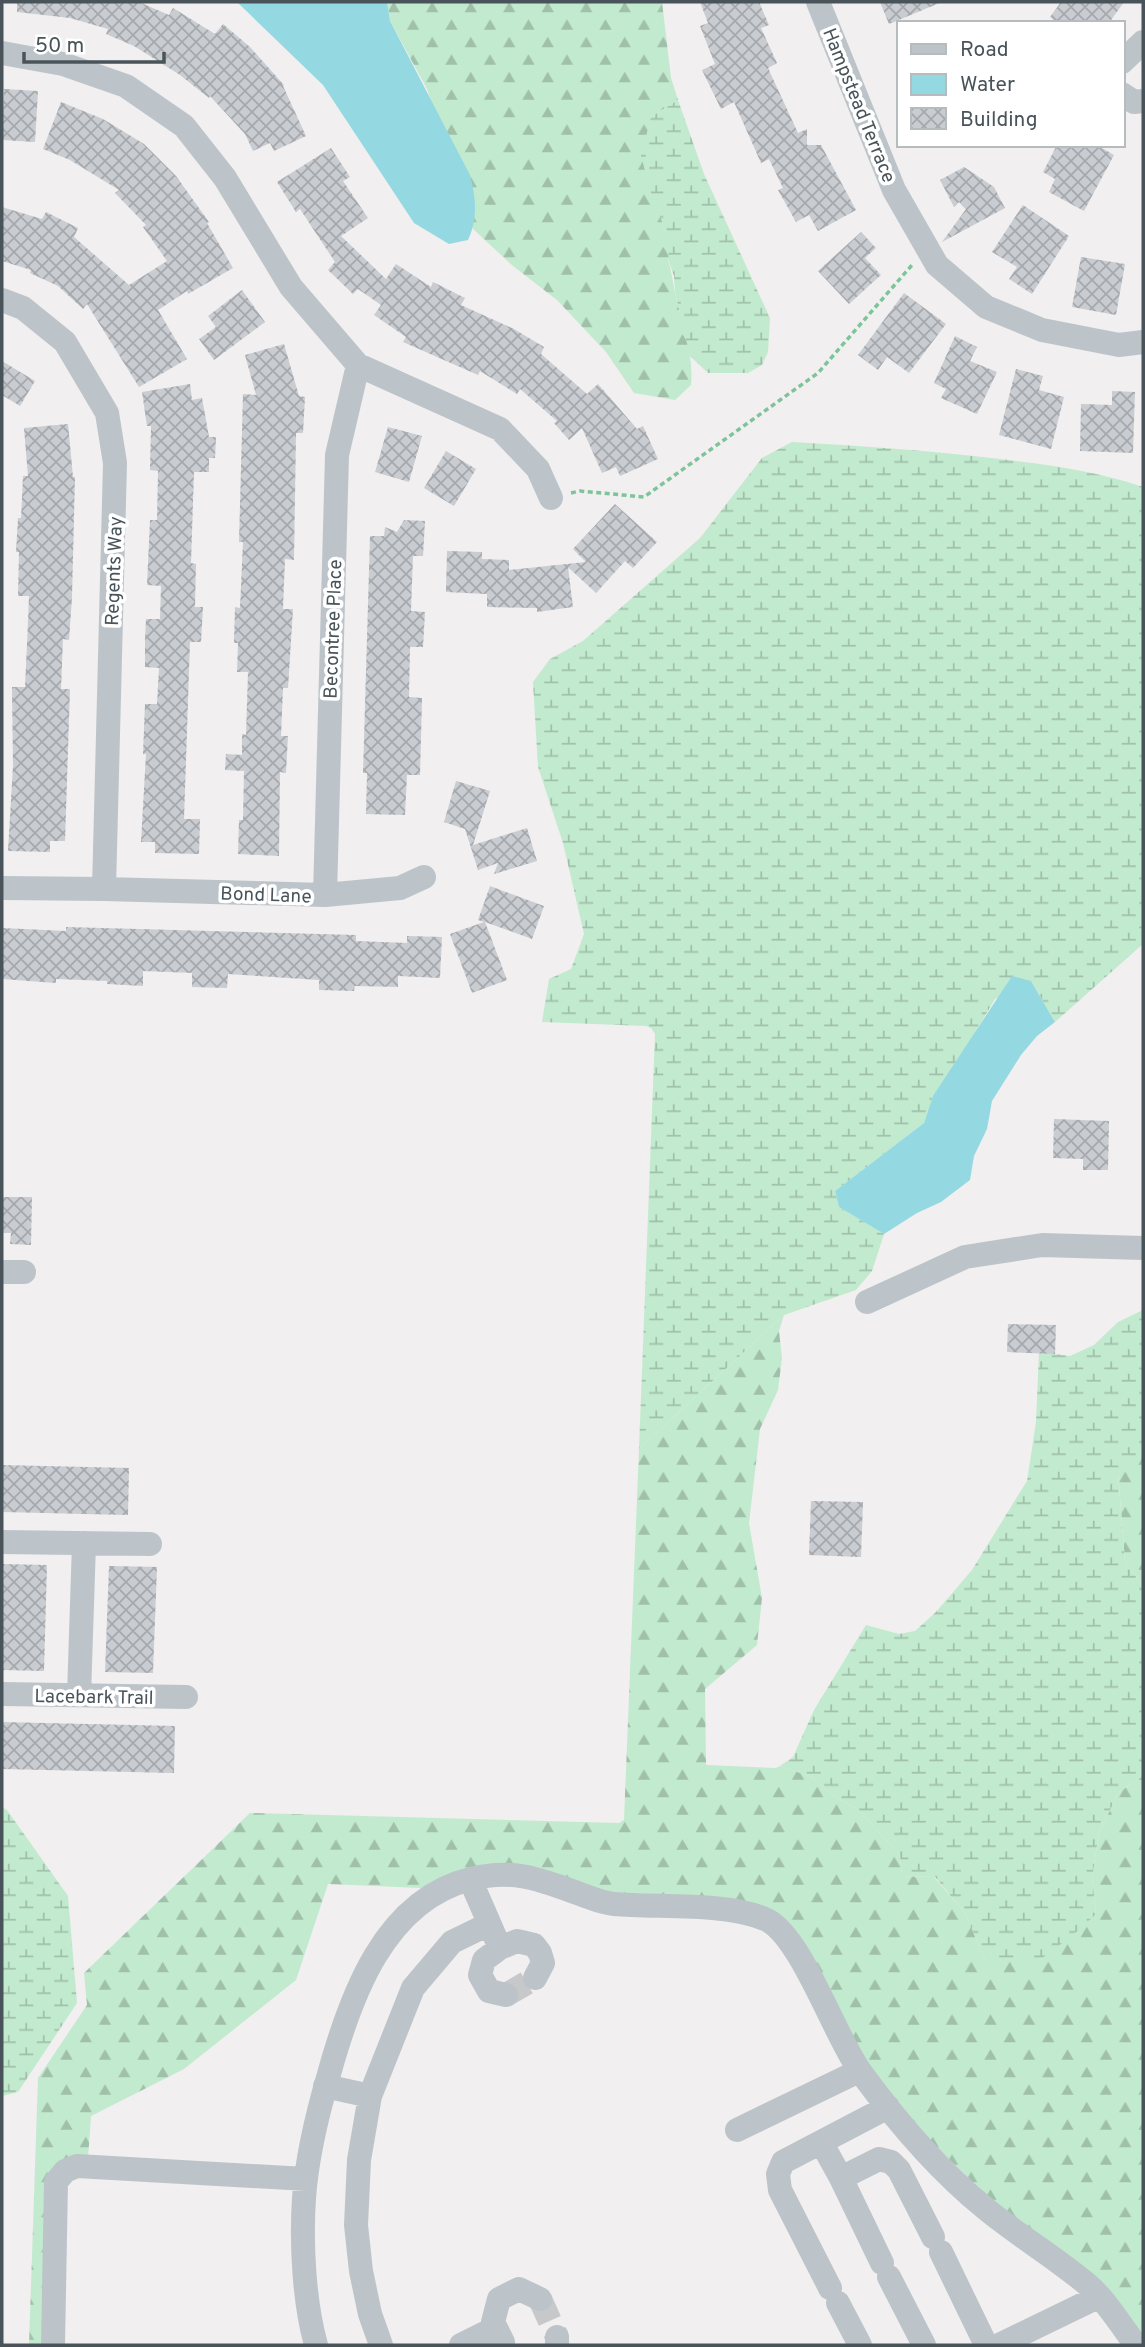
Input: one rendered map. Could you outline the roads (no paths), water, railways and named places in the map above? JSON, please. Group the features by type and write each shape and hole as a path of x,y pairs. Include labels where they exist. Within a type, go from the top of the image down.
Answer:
{"street":[{"name":"Hampstead Terrace","path":"818,2 894,190 937,265 986,307 1042,330 1119,345 1143,342"},
{"path":"1124,60 1143,42"},
{"path":"2,52 63,64 126,86 184,126 225,178 291,287 358,365 500,429 538,469 551,498"},
{"path":"1124,95 1134,102 1143,101"},
{"name":"Regents Way","path":"2,300 23,308 65,342 107,413 116,463 104,888"},
{"name":"Becontree Place","path":"325,895 337,455 358,365"},
{"name":"Bond Lane","path":"104,888 325,895 400,888 424,877"},
{"path":"2,888 104,888"},
{"path":"867,1302 965,1258 1042,1245 1143,1248"},
{"path":"2,1542 150,1544"},
{"path":"79,1695 84,1543"},
{"name":"Lacebark Trail","path":"2,1694 186,1697"},
{"path":"316,2345 305,2267 304,2200 311,2135 343,2021 364,1974 391,1933 428,1897 470,1879 499,1874 527,1875 608,1904 740,1910 770,1921 791,1941 859,2071 919,2144 985,2208 1091,2287 1136,2345"},
{"path":"470,1879 500,1948"},
{"path":"381,2345 370,2314 360,2271 356,2225 359,2160 370,2096 413,1988 452,1942 489,1924"},
{"path":"506,1995 489,1991 480,1975 484,1960 500,1948 517,1941 534,1945 543,1964 535,1978"},
{"path":"737,2130 859,2071"},
{"path":"325,2086 370,2096"},
{"path":"860,2345 780,2190 778,2174 783,2162 888,2107"},
{"path":"821,2142 924,2345"},
{"path":"841,2178 879,2159 891,2162 900,2170 986,2345"},
{"path":"53,2345 56,2182 65,2171 77,2166 306,2179"},
{"path":"501,2344 493,2322 499,2299 519,2289 540,2299"},
{"path":"999,2345 1098,2297"},
{"path":"461,2345 483,2334 501,2344"}],"water":[{"path":"237,2 387,2 390,21 470,175 475,208 468,240 449,244 414,223 323,85"},
{"path":"1012,976 1031,981 1055,1022 1037,1036 1021,1055 992,1101 987,1129 974,1156 970,1180 941,1202 917,1213 884,1234 839,1207 835,1191 924,1123 933,1096"}],"tunnel":[{"path":"506,1995 535,1978"},
{"path":"540,2299 557,2337"}]}
